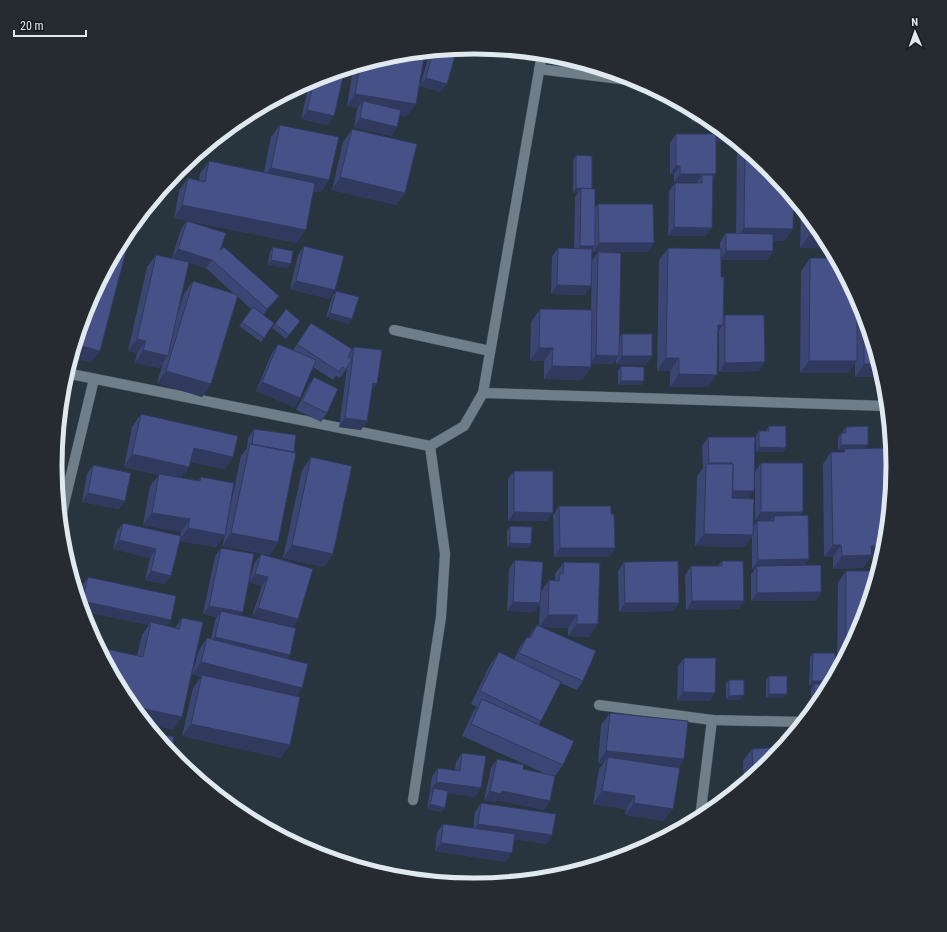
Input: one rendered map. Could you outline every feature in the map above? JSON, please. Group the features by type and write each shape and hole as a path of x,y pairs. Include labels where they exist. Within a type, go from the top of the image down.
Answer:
{"street":[{"path":"72,374 430,446 464,426 483,393 541,60"},
{"path":"540,69 611,78"},
{"path":"394,330 490,351"},
{"path":"63,506 94,379"},
{"path":"483,393 881,406"},
{"path":"413,800 441,617 445,554 430,446"},
{"path":"599,705 712,720 796,722"},
{"path":"701,810 712,720"}],"building":[{"path":"455,55 447,84 426,78 432,57"},
{"path":"424,58 416,104 355,94 359,70 393,62"},
{"path":"344,75 334,116 307,110 313,86"},
{"path":"363,101 401,110 397,127 360,118"},
{"path":"280,125 339,137 329,180 271,168"},
{"path":"352,129 417,144 405,193 340,177"},
{"path":"676,134 716,134 716,174 680,174 680,166 676,166"},
{"path":"576,155 592,156 592,189 576,188"},
{"path":"745,156 765,175 794,207 793,229 744,228"},
{"path":"209,161 315,183 306,230 182,205 188,178 205,182"},
{"path":"702,175 713,175 712,228 674,227 675,183 702,183"},
{"path":"581,188 595,189 595,246 580,246"},
{"path":"598,204 653,204 654,243 599,243"},
{"path":"187,221 226,233 220,251 224,247 279,296 267,309 212,260 178,249"},
{"path":"809,227 815,236 809,236"},
{"path":"726,233 773,234 773,251 726,251"},
{"path":"129,241 100,351 80,345 93,308 104,284"},
{"path":"304,246 344,256 335,290 296,281"},
{"path":"273,247 293,251 291,264 271,260"},
{"path":"558,248 592,249 591,286 557,285"},
{"path":"668,248 721,249 721,277 724,277 723,325 718,325 717,375 679,374 679,358 666,358"},
{"path":"598,252 621,253 619,356 596,355"},
{"path":"156,255 189,262 168,356 143,350 146,341 137,339"},
{"path":"810,258 829,258 843,284 857,316 857,361 809,361"},
{"path":"193,281 238,295 211,384 166,371"},
{"path":"336,291 359,297 352,319 330,313"},
{"path":"253,307 274,323 264,338 242,322"},
{"path":"286,309 300,321 289,335 275,324"},
{"path":"540,309 592,310 591,367 552,366 553,348 539,348"},
{"path":"725,315 764,315 765,362 725,363"},
{"path":"311,323 352,349 348,357 352,359 346,369 342,367 339,372 297,344"},
{"path":"622,334 652,334 652,356 622,356"},
{"path":"864,334 872,364 864,364"},
{"path":"278,344 316,360 300,398 262,382"},
{"path":"354,347 382,350 377,384 373,383 367,421 345,418"},
{"path":"621,366 644,367 644,381 621,381"},
{"path":"314,377 338,389 327,413 302,401"},
{"path":"141,414 238,436 233,457 194,448 189,467 132,454"},
{"path":"769,426 786,426 786,448 759,447 759,431 769,431"},
{"path":"868,426 868,445 841,445 841,433 846,433 846,427"},
{"path":"254,429 296,435 294,452 252,444"},
{"path":"708,437 755,437 754,491 733,491 732,463 709,463"},
{"path":"250,444 296,453 278,542 231,533"},
{"path":"884,448 885,497 882,520 878,546 871,546 872,555 842,556 841,545 833,545 831,452 845,452 844,449"},
{"path":"311,457 352,466 333,554 292,545"},
{"path":"761,463 803,463 803,512 761,512"},
{"path":"706,464 733,464 732,498 754,499 753,535 704,534"},
{"path":"93,465 131,473 125,501 88,493"},
{"path":"514,471 553,471 553,513 514,512"},
{"path":"159,474 200,481 201,477 234,483 225,535 188,528 190,519 152,513"},
{"path":"559,506 611,506 611,514 614,514 615,548 560,548"},
{"path":"808,515 809,559 758,560 757,521 774,521 774,516"},
{"path":"123,523 181,536 171,576 151,571 156,549 119,540"},
{"path":"510,526 532,527 531,544 510,543"},
{"path":"221,548 254,554 243,612 209,606"},
{"path":"261,554 313,569 298,619 258,608 268,577 255,574"},
{"path":"515,560 543,562 540,603 513,602"},
{"path":"678,561 679,603 625,603 624,562"},
{"path":"722,561 743,561 744,601 692,601 691,566 722,566"},
{"path":"564,562 600,563 598,624 577,624 577,615 548,615 549,580 559,581 560,573 563,574"},
{"path":"821,565 821,592 757,593 757,566"},
{"path":"846,571 872,571 864,598 846,641"},
{"path":"88,577 176,596 171,620 84,602 83,598"},
{"path":"221,611 296,628 290,655 215,637"},
{"path":"182,618 203,622 182,717 140,708 117,672 104,649 143,657 151,622 179,629"},
{"path":"537,625 596,651 583,681 519,653 527,637 530,638"},
{"path":"207,638 308,664 302,688 201,662"},
{"path":"499,652 561,682 541,721 480,691"},
{"path":"813,653 835,653 835,663 825,681 812,681"},
{"path":"684,658 716,658 715,693 683,692"},
{"path":"202,675 300,697 290,745 191,724"},
{"path":"769,676 787,676 787,694 769,694"},
{"path":"729,680 744,680 744,695 729,696"},
{"path":"814,684 823,684 816,695 814,697"},
{"path":"482,699 574,741 563,765 471,724"},
{"path":"610,713 688,721 684,759 606,751"},
{"path":"161,734 174,737 172,747"},
{"path":"774,748 753,769 752,749"},
{"path":"462,753 486,756 481,788 436,782 438,768 460,771"},
{"path":"608,757 680,768 673,809 634,803 635,796 602,791"},
{"path":"497,759 524,765 523,769 555,776 550,801 502,791 501,794 490,791"},
{"path":"434,788 448,791 445,808 430,804"},
{"path":"481,803 556,814 552,835 478,824"},
{"path":"443,824 515,834 512,853 441,843"}]}
